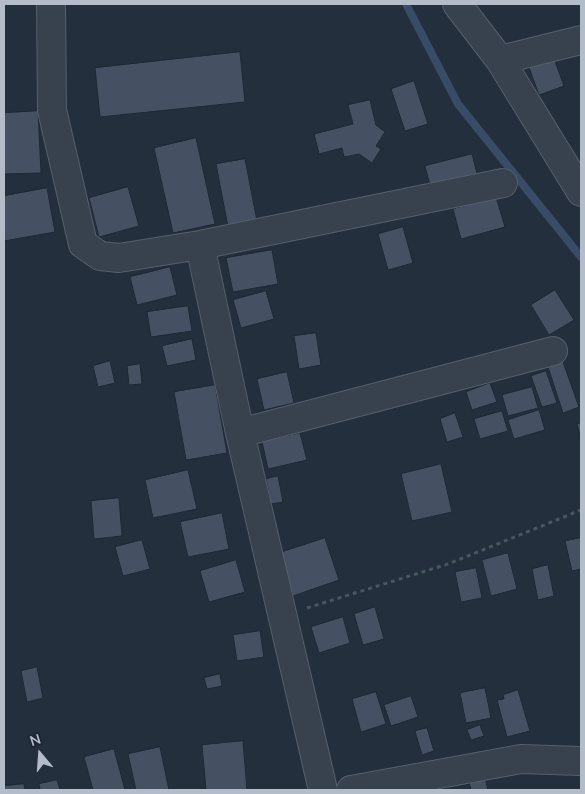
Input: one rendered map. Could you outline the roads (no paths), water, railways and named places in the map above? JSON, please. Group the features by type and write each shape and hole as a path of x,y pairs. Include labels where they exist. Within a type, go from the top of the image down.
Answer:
{"street":[{"path":"51,4 52,110 83,244 100,256 119,258 200,245 503,182"},
{"path":"457,4 500,60 581,192"},
{"path":"500,60 581,40"},
{"path":"200,245 240,433 323,790"},
{"path":"240,433 553,351"},
{"path":"351,790 383,788 521,759 581,761"}],"waterway":[{"path":"406,4 458,104 581,257"}]}
